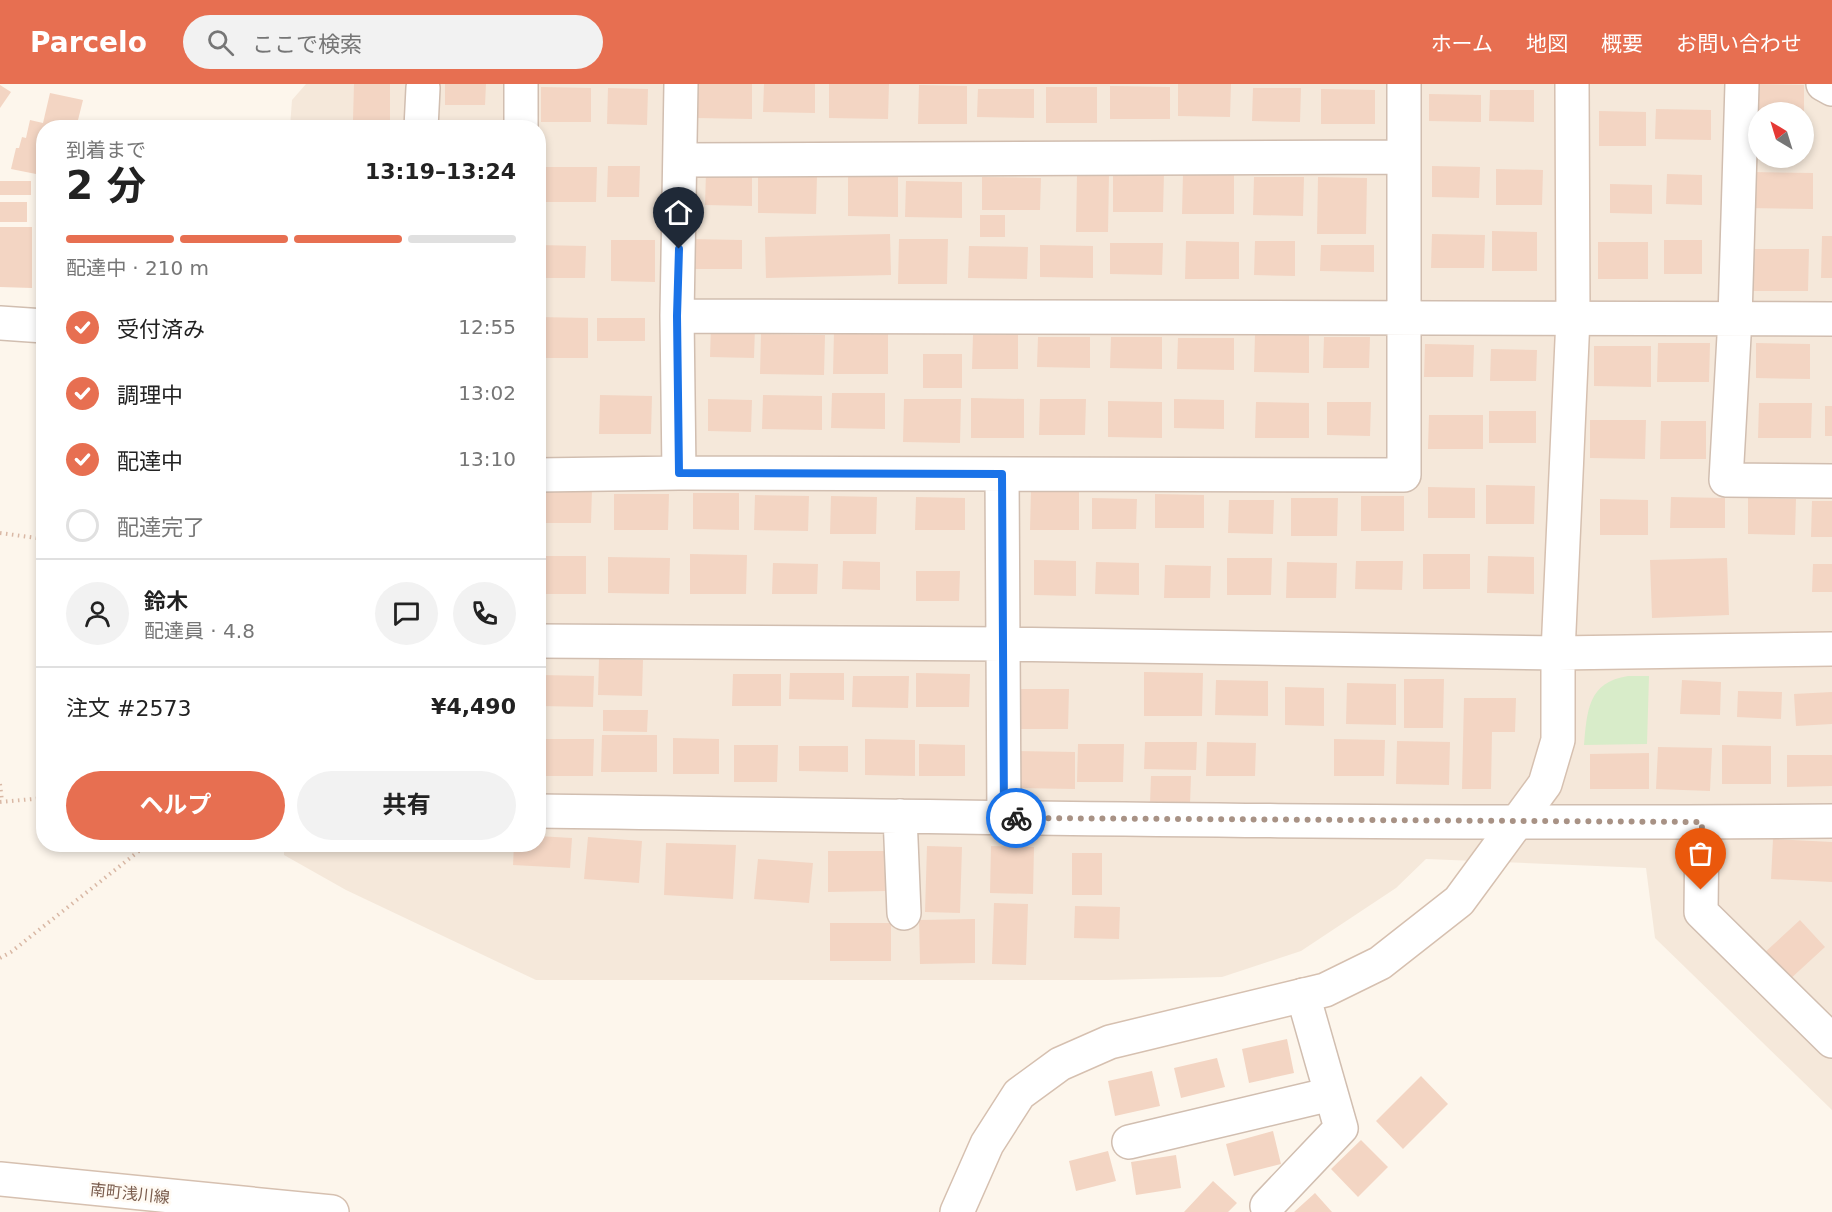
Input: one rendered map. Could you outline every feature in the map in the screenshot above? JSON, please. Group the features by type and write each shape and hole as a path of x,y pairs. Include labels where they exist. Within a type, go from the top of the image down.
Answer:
{"street":[{"path":"521,84 521,120"},
{"path":"679,473 677,316 681,84"},
{"path":"546,475 679,473 1404,475 1404,84"},
{"path":"957,1212 987,1144 1019,1094 1060,1064 1110,1042 1325,990 1380,963 1459,901 1545,784 1558,740 1558,653 1573,318 1572,84"},
{"path":"1742,84 1735,318 1726,480 1832,481"},
{"path":"1823,84 1832,89"},
{"path":"421,120 423,88"},
{"path":"681,160 1403,157"},
{"path":"677,316 1405,316 1832,319"},
{"path":"0,323 36,325"},
{"path":"1002,474 1004,818"},
{"path":"546,641 1004,644 1558,653 1832,649"},
{"path":"546,811 1004,818 1832,821"},
{"path":"900,816 904,913"},
{"path":"1702,822 1701,912 1832,1041"},
{"path":"1267,1206 1341,1128 1303,995"},
{"path":"1129,1142 1331,1094"},
{"name":"南町浅川線","path":"0,1179 332,1212"}],"path":[{"path":"0,533 36,538"},
{"path":"0,784 1,801 36,799"},
{"path":"0,957 11,952 136,852"}],"shaded area":[{"path":"306,84 1832,84 1832,1110 1655,938 1646,868 1426,859 1396,888 1301,951 1222,977 1107,980 536,980 346,890 284,855 284,852 546,852 546,120 291,120 292,100"}],"green space":[{"path":"1628,676 1649,676 1647,744 1584,745 1589,710 1597,692 1615,679"}],"building":[{"path":"354,84 390,84 390,120 353,120"},
{"path":"445,84 486,84 485,105 445,105"},
{"path":"697,84 752,84 752,119 696,118"},
{"path":"764,84 815,84 815,113 763,112"},
{"path":"829,84 889,84 888,119 829,118"},
{"path":"1178,84 1231,84 1230,117 1178,116"},
{"path":"1754,84 1804,85 1804,102 1754,102"},
{"path":"0,85 11,92 0,108"},
{"path":"919,85 967,86 967,124 918,124"},
{"path":"1110,86 1170,87 1170,119 1110,119"},
{"path":"541,87 591,88 591,122 541,120"},
{"path":"1046,87 1097,87 1097,123 1046,123"},
{"path":"608,88 648,89 647,125 607,124"},
{"path":"1253,88 1301,88 1300,122 1252,121"},
{"path":"978,89 1034,89 1034,118 977,117"},
{"path":"1321,89 1375,90 1375,124 1321,124"},
{"path":"1490,90 1534,90 1534,122 1489,121"},
{"path":"50,93 83,100 78,120 44,120"},
{"path":"1429,94 1481,95 1481,122 1429,121"},
{"path":"1656,109 1711,110 1711,140 1655,139"},
{"path":"1599,111 1646,112 1646,146 1599,146"},
{"path":"30,120 36,121 36,174 11,169 16,148 19,148 22,137 26,138"},
{"path":"608,166 640,166 639,197 607,197"},
{"path":"1432,166 1480,167 1479,198 1432,197"},
{"path":"546,167 597,167 596,202 546,202"},
{"path":"1496,169 1543,170 1542,205 1496,205"},
{"path":"1748,172 1813,173 1813,209 1747,208"},
{"path":"706,173 752,174 752,206 705,205"},
{"path":"1113,173 1164,173 1163,212 1113,212"},
{"path":"758,174 817,175 816,214 758,213"},
{"path":"1077,174 1109,174 1108,232 1076,232"},
{"path":"1183,174 1234,174 1234,214 1182,214"},
{"path":"1667,174 1702,175 1702,205 1666,204"},
{"path":"848,176 898,176 898,217 848,216"},
{"path":"982,177 1041,178 1040,210 982,210"},
{"path":"1254,177 1304,177 1303,216 1253,215"},
{"path":"1318,177 1367,178 1366,234 1317,234"},
{"path":"0,181 31,181 31,195 0,195"},
{"path":"906,181 962,182 962,218 905,217"},
{"path":"1610,184 1652,185 1652,214 1610,213"},
{"path":"0,202 27,202 27,222 0,222"},
{"path":"980,215 1005,215 1005,237 980,237"},
{"path":"0,227 32,227 32,288 0,287"},
{"path":"1492,231 1537,232 1537,271 1492,271"},
{"path":"890,234 891,275 766,278 765,237"},
{"path":"1432,234 1485,235 1484,268 1431,268"},
{"path":"1822,236 1832,236 1832,278 1821,278"},
{"path":"690,239 742,240 742,269 690,269"},
{"path":"899,239 948,239 947,284 898,284"},
{"path":"611,240 655,240 655,282 611,281"},
{"path":"1664,240 1702,240 1702,274 1664,274"},
{"path":"1186,241 1239,242 1239,279 1185,279"},
{"path":"1255,241 1295,241 1295,276 1254,275"},
{"path":"1598,242 1648,242 1648,279 1598,279"},
{"path":"1110,243 1163,243 1162,275 1110,274"},
{"path":"546,245 586,246 585,278 546,278"},
{"path":"1040,245 1093,246 1093,278 1040,277"},
{"path":"1321,245 1374,245 1374,272 1320,271"},
{"path":"969,246 1028,247 1027,279 968,278"},
{"path":"1752,249 1809,249 1808,291 1751,291"},
{"path":"546,317 588,318 588,358 546,358"},
{"path":"597,318 645,318 645,341 597,341"},
{"path":"711,326 755,327 754,358 710,357"},
{"path":"834,331 888,332 888,374 833,374"},
{"path":"761,334 825,335 824,375 760,374"},
{"path":"1255,334 1309,334 1309,373 1254,372"},
{"path":"973,335 1018,335 1018,369 972,369"},
{"path":"1038,337 1090,337 1090,368 1037,367"},
{"path":"1111,337 1162,337 1162,369 1110,368"},
{"path":"1324,337 1370,337 1369,368 1323,368"},
{"path":"1178,338 1234,338 1234,370 1177,369"},
{"path":"1658,343 1710,343 1709,382 1657,382"},
{"path":"1756,343 1810,344 1810,379 1756,378"},
{"path":"1425,344 1474,345 1473,377 1424,377"},
{"path":"1594,346 1651,346 1651,387 1594,386"},
{"path":"1491,349 1537,350 1536,381 1490,381"},
{"path":"923,354 962,354 962,388 923,388"},
{"path":"832,393 885,393 885,429 831,428"},
{"path":"600,395 652,396 651,434 599,434"},
{"path":"763,395 822,396 822,430 762,429"},
{"path":"971,398 1024,399 1024,438 971,438"},
{"path":"708,399 752,400 751,432 708,431"},
{"path":"904,399 961,399 960,443 903,442"},
{"path":"1040,399 1086,399 1085,435 1039,435"},
{"path":"1174,399 1224,400 1224,429 1174,428"},
{"path":"1108,401 1162,402 1162,438 1108,437"},
{"path":"1256,402 1309,403 1309,438 1255,438"},
{"path":"1327,402 1371,402 1370,436 1327,435"},
{"path":"1759,403 1812,403 1811,438 1758,438"},
{"path":"1825,406 1832,406 1832,436 1825,436"},
{"path":"1489,411 1536,411 1536,443 1489,443"},
{"path":"1429,415 1483,415 1483,449 1428,449"},
{"path":"1590,420 1646,420 1645,459 1590,458"},
{"path":"1661,421 1706,421 1706,459 1660,459"},
{"path":"1486,485 1535,486 1534,524 1486,524"},
{"path":"1428,487 1475,488 1475,518 1428,518"},
{"path":"546,489 592,489 591,523 546,523"},
{"path":"1031,490 1079,491 1079,530 1030,530"},
{"path":"693,493 739,493 739,530 693,529"},
{"path":"614,494 669,494 668,530 614,530"},
{"path":"1155,494 1204,495 1204,528 1155,528"},
{"path":"755,495 809,496 808,531 754,530"},
{"path":"831,496 877,497 876,534 830,534"},
{"path":"1361,496 1404,496 1404,531 1361,531"},
{"path":"916,497 965,498 965,530 915,530"},
{"path":"1671,497 1725,498 1725,528 1670,528"},
{"path":"1092,498 1137,499 1136,529 1092,529"},
{"path":"1291,498 1338,498 1337,536 1291,536"},
{"path":"1748,498 1796,499 1795,535 1748,534"},
{"path":"1600,499 1648,500 1648,535 1600,535"},
{"path":"1229,500 1274,500 1273,534 1228,533"},
{"path":"1812,501 1832,501 1832,537 1811,537"},
{"path":"690,554 747,555 746,594 690,594"},
{"path":"1423,554 1470,554 1470,589 1423,589"},
{"path":"546,556 586,556 586,594 546,594"},
{"path":"1488,556 1534,557 1534,594 1487,593"},
{"path":"608,557 670,558 669,594 608,593"},
{"path":"1227,558 1272,558 1271,595 1227,595"},
{"path":"1727,558 1729,615 1652,618 1650,560"},
{"path":"1034,560 1076,561 1076,596 1034,595"},
{"path":"843,561 880,562 880,590 842,589"},
{"path":"1356,561 1403,561 1402,590 1355,589"},
{"path":"1096,562 1139,563 1139,595 1095,594"},
{"path":"1287,562 1337,563 1336,598 1286,598"},
{"path":"773,563 818,564 817,594 772,594"},
{"path":"1813,564 1832,564 1832,592 1812,592"},
{"path":"1165,565 1211,566 1210,598 1164,598"},
{"path":"916,571 960,571 959,601 916,601"},
{"path":"599,659 643,660 642,696 598,695"},
{"path":"1144,672 1203,673 1202,716 1144,716"},
{"path":"790,673 844,673 844,700 789,699"},
{"path":"916,673 970,674 969,707 916,707"},
{"path":"733,674 781,674 781,706 732,706"},
{"path":"546,675 594,676 593,707 546,706"},
{"path":"853,676 909,676 908,708 852,707"},
{"path":"1404,679 1444,679 1443,728 1404,728"},
{"path":"1216,680 1268,681 1268,716 1215,715"},
{"path":"1682,680 1721,682 1720,715 1680,714"},
{"path":"1347,683 1396,684 1396,725 1346,724"},
{"path":"1285,687 1324,688 1324,726 1285,725"},
{"path":"1014,689 1069,689 1068,729 1013,729"},
{"path":"1738,691 1782,692 1781,719 1737,717"},
{"path":"1832,692 1832,724 1796,726 1794,694"},
{"path":"1464,698 1516,698 1515,732 1492,732 1491,789 1462,789"},
{"path":"603,710 648,710 647,732 603,731"},
{"path":"602,735 657,735 657,772 601,772"},
{"path":"673,738 719,739 719,774 673,774"},
{"path":"546,739 594,739 593,776 546,776"},
{"path":"865,739 915,740 915,776 865,775"},
{"path":"1334,739 1385,740 1384,776 1334,776"},
{"path":"1397,741 1450,742 1449,785 1396,784"},
{"path":"1145,742 1197,742 1196,770 1144,769"},
{"path":"1207,742 1256,743 1255,776 1206,776"},
{"path":"919,744 965,745 965,776 919,776"},
{"path":"1078,744 1124,744 1123,782 1077,782"},
{"path":"734,745 778,745 777,782 734,782"},
{"path":"1722,745 1771,746 1771,784 1722,784"},
{"path":"799,746 848,746 848,772 799,771"},
{"path":"1658,747 1712,748 1710,791 1656,789"},
{"path":"1013,751 1075,752 1075,789 1012,788"},
{"path":"1649,753 1649,789 1590,789 1590,754"},
{"path":"1787,755 1832,755 1832,786 1787,787"},
{"path":"1151,776 1191,776 1190,804 1150,804"},
{"path":"546,836 572,838 570,868 513,865 514,852 546,852"},
{"path":"588,837 642,841 639,883 584,879"},
{"path":"1773,839 1832,842 1832,882 1771,879"},
{"path":"666,843 736,845 733,899 664,895"},
{"path":"927,846 962,847 960,913 925,912"},
{"path":"991,846 1034,847 1033,894 990,893"},
{"path":"828,851 887,851 887,891 828,892"},
{"path":"1072,853 1102,853 1102,895 1072,895"},
{"path":"758,859 813,863 809,903 754,899"},
{"path":"994,903 1028,904 1026,965 992,964"},
{"path":"1075,906 1120,907 1119,939 1074,938"},
{"path":"975,919 975,963 920,964 919,920"},
{"path":"1800,920 1825,947 1788,981 1763,954"},
{"path":"830,923 891,923 891,961 830,961"},
{"path":"1287,1039 1294,1073 1249,1083 1242,1049"},
{"path":"1217,1058 1225,1087 1181,1098 1174,1068"},
{"path":"1152,1071 1160,1106 1115,1116 1108,1081"},
{"path":"1421,1076 1448,1104 1403,1149 1376,1121"},
{"path":"1273,1131 1281,1164 1234,1176 1226,1144"},
{"path":"1361,1140 1388,1167 1358,1197 1331,1169"},
{"path":"1108,1151 1116,1181 1076,1191 1069,1161"},
{"path":"1176,1155 1181,1188 1136,1195 1131,1162"},
{"path":"1213,1181 1237,1203 1228,1212 1184,1212"},
{"path":"1315,1193 1332,1212 1294,1212"}],"way so far":[{"path":"1016,818 1702,822 1701,890"}],"route":[{"path":"679,249 677,316 679,473 1002,474 1004,818 1016,818"}]}
